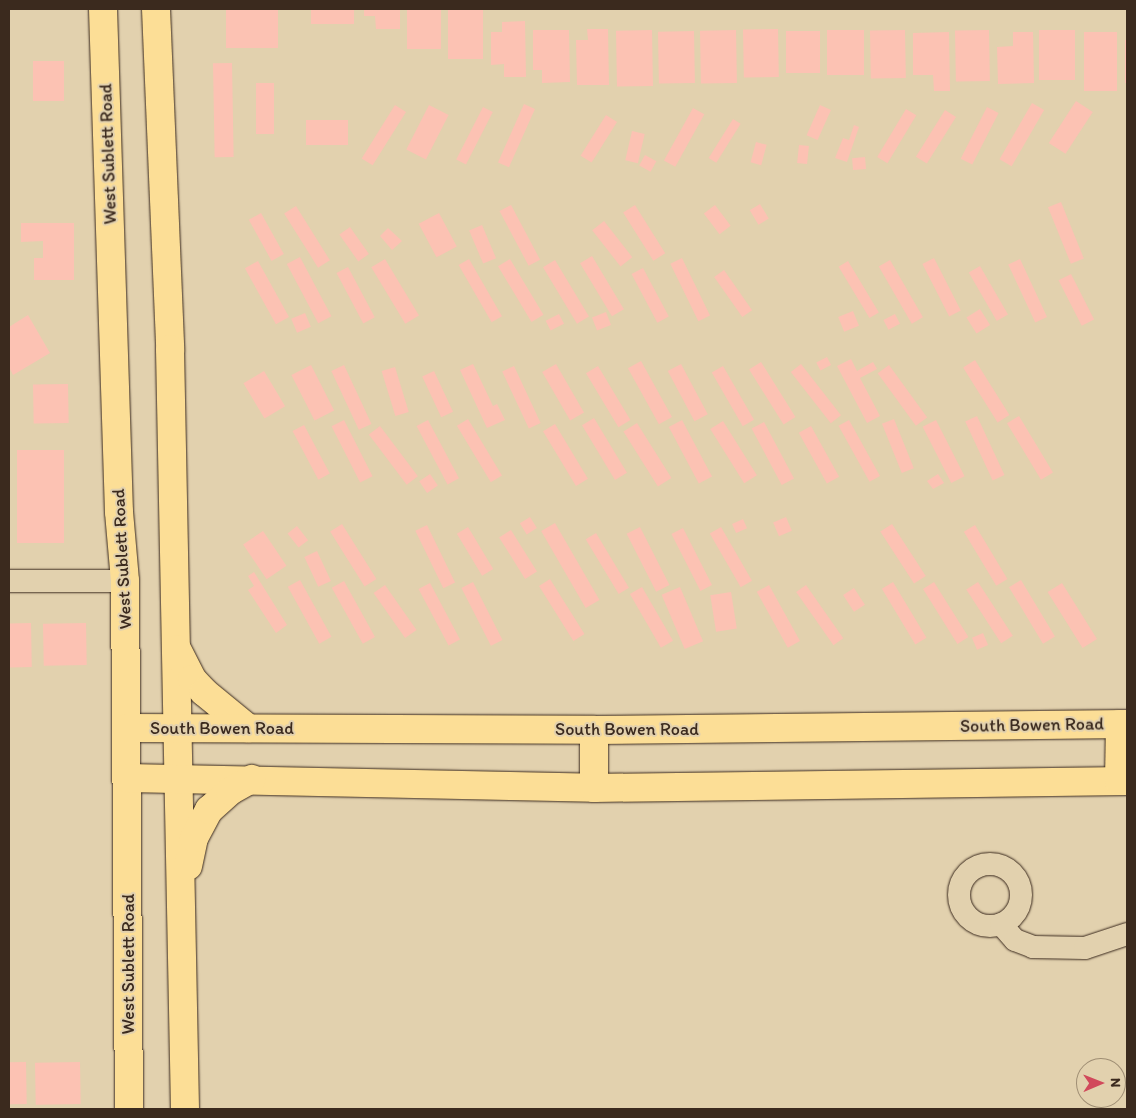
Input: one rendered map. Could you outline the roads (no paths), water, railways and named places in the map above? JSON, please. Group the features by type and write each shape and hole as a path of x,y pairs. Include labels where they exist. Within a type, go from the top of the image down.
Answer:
{"main road":[{"name":"West Sublett Road","path":"103,9 119,512 125,581 129,1109"},
{"path":"156,9 170,340 185,1109"},
{"path":"175,645 192,679 211,700 248,728"},
{"path":"127,778 252,778 594,788 1123,781 1124,724"},
{"name":"South Bowen Road","path":"127,728 594,730 1124,724"},
{"path":"594,730 594,788"},
{"path":"181,896 194,838 209,810 230,791 252,778"}],"street":[{"path":"9,581 125,581"},
{"path":"1002,924 1015,940 1033,947 1085,948 1127,934"}]}
